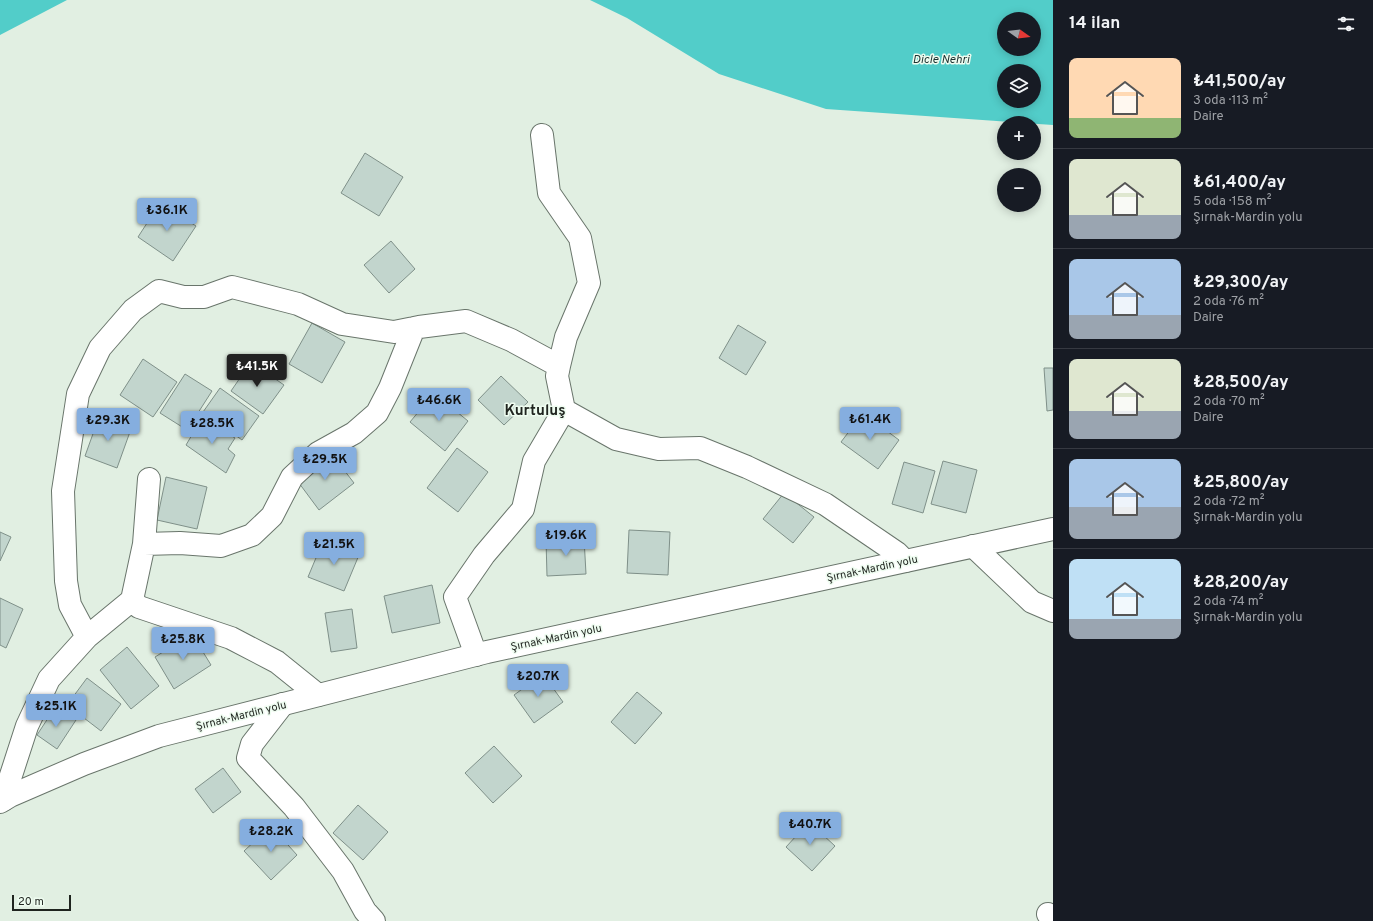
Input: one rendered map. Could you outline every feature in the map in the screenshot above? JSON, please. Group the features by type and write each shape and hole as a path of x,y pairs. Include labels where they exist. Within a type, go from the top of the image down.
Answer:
{"street":[{"path":"476,655 455,597 484,555 523,509 534,462 564,410 557,376 566,337 589,284 580,238 549,193 542,135"},
{"path":"87,637 70,605 66,581 63,491 78,394 100,348 133,310 159,291 183,297 204,297 232,287 298,304 342,324 394,332 466,321 511,340 559,366"},
{"path":"144,544 180,543 221,546 252,535 272,516 292,477 318,453 354,433 377,413 390,388 414,328"},
{"path":"564,410 616,439 660,449 700,448 747,467 825,504 897,553 905,561"},
{"path":"2,801 27,726 49,679 87,637 132,600 144,544 149,479"},
{"name":"Şırnak-Mardin yolu","path":"2,801 84,764 159,736 476,655 1053,529"},
{"path":"973,546 1032,602 1053,611"},
{"path":"132,600 139,606 231,638 277,662 318,695"},
{"path":"283,704 252,744 248,758 294,807 343,871 365,911 374,921"}],"water":[{"path":"0,0 67,0 0,35"},
{"name":"Dicle Nehri","path":"590,0 1053,0 1053,125 1041,124 1041,116 997,116 997,121 826,109 719,74 627,18"}],"building":[{"path":"365,153 403,177 379,216 341,193"},
{"path":"160,203 196,226 173,261 138,237"},
{"path":"391,241 415,269 389,293 364,265"},
{"path":"312,323 345,342 322,383 289,364"},
{"path":"738,325 766,342 746,375 719,358"},
{"path":"143,359 177,382 153,417 120,395"},
{"path":"251,362 284,385 263,414 231,391"},
{"path":"1044,368 1053,368 1053,410 1047,411"},
{"path":"185,374 212,391 187,430 160,413"},
{"path":"501,376 528,402 504,425 478,400"},
{"path":"220,388 259,416 242,440 203,412"},
{"path":"434,393 468,421 445,451 410,422"},
{"path":"863,413 899,440 878,469 841,442"},
{"path":"99,417 131,429 117,468 85,456"},
{"path":"202,418 235,438 228,449 235,455 226,473 186,445"},
{"path":"457,448 488,472 458,512 427,488"},
{"path":"331,453 354,483 319,510 296,479"},
{"path":"943,461 977,470 966,513 931,504"},
{"path":"904,462 935,471 923,513 892,504"},
{"path":"166,477 207,487 197,529 157,520"},
{"path":"784,493 814,517 793,543 763,519"},
{"path":"629,530 670,532 668,575 627,573"},
{"path":"0,532 11,537 0,561"},
{"path":"584,538 586,574 547,576 546,540"},
{"path":"323,541 359,555 344,591 308,577"},
{"path":"432,585 440,623 392,633 384,596"},
{"path":"0,598 23,609 6,648 0,645"},
{"path":"352,609 357,648 331,652 325,613"},
{"path":"192,634 211,665 174,689 155,657"},
{"path":"127,647 159,686 131,709 100,670"},
{"path":"543,674 563,702 534,723 514,695"},
{"path":"87,678 121,704 101,731 67,705"},
{"path":"637,692 662,713 635,744 611,722"},
{"path":"56,706 76,720 57,749 37,735"},
{"path":"494,746 522,776 493,803 465,773"},
{"path":"223,768 241,792 213,813 195,789"},
{"path":"358,805 388,832 363,860 333,833"},
{"path":"809,822 835,846 812,871 786,847"},
{"path":"271,826 297,855 271,880 244,851"}],"district":[{"name":"Kurtuluş","path":"535,410"}]}
